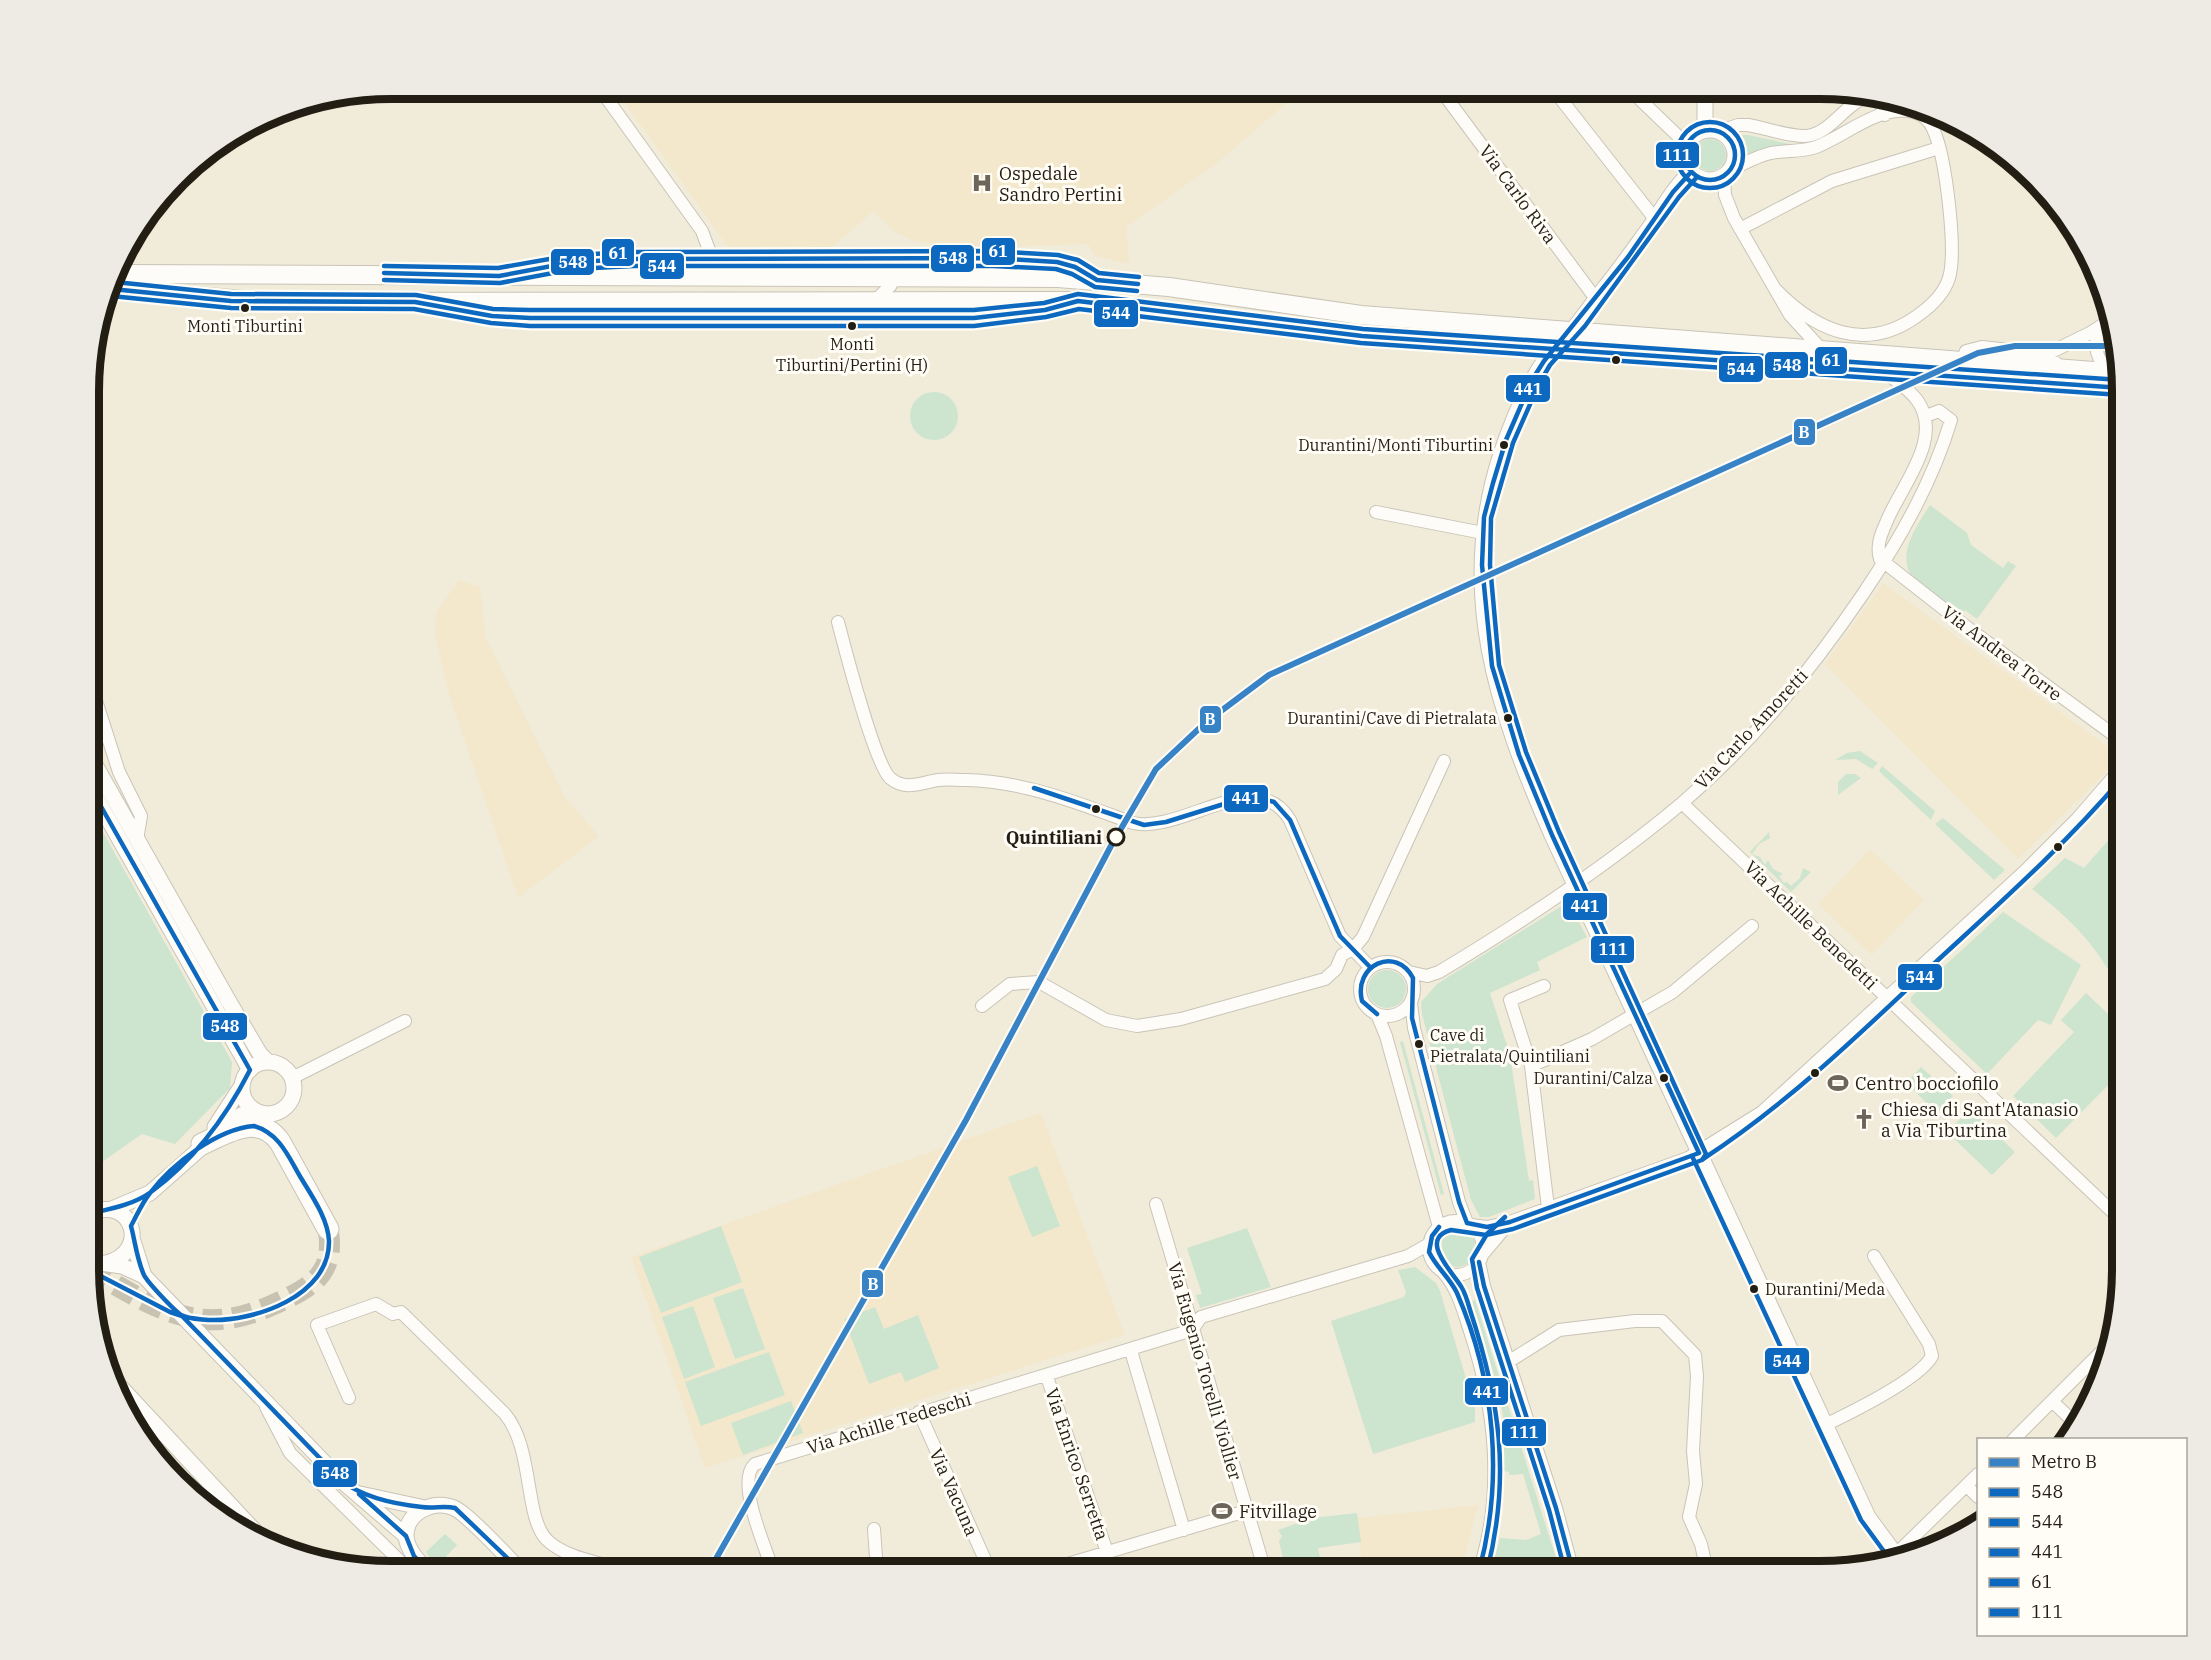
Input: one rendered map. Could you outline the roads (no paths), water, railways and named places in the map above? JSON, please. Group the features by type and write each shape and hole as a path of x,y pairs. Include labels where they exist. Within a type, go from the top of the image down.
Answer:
{"highway":[{"path":"202,1143 245,1126 261,1126 270,1130 280,1142 328,1229"}],"main road":[{"path":"124,274 892,276 1097,280 1169,287 1353,314 1570,332 1823,359 1886,373 2019,365 2111,372"},
{"path":"118,290 240,301 1078,301 1314,331 1556,348 1823,359 1961,369 2112,387"}],"street":[{"path":"607,99 702,231 711,258"},
{"name":"Via Carlo Riva","path":"1447,99 1596,299"},
{"path":"1561,99 1655,219"},
{"path":"1638,99 1673,131 1686,150"},
{"path":"1705,99 1705,130"},
{"path":"1856,102 1823,129 1807,136 1748,125 1738,125 1721,131 1705,130 1691,139 1685,158 1691,172 1706,180 1769,154 1817,146 1857,124 1903,112"},
{"path":"1882,106 1885,115"},
{"path":"1776,290 1806,318 1826,328 1847,334 1866,335 1891,330 1926,310 1945,285 1950,270 1948,205 1939,148 1933,129 1924,119"},
{"path":"1721,131 1730,138 1735,148 1735,158 1727,173 1728,204 1740,229 1795,322 1823,359"},
{"path":"1740,229 1838,179 1939,148"},
{"path":"1691,172 1673,192 1596,299 1544,361 1532,380 1506,440 1491,491 1483,533 1482,590 1498,690 1522,765 1575,885 1873,1527 1893,1552"},
{"path":"876,300 890,287 892,257"},
{"path":"499,276 583,260 892,257 1036,259 1075,267 1097,280"},
{"path":"415,302 515,318 974,318 1045,310 1078,301"},
{"path":"2019,365 2046,355 2104,323"},
{"path":"2104,326 2097,337 2096,349 2100,361 2111,369"},
{"path":"1961,369 1966,351 1977,347 2046,355 2062,368"},
{"path":"1883,564 1878,550 1882,534 1919,456 1926,434 1926,416 1913,395 1886,373"},
{"name":"Via Carlo Amoretti","path":"1409,972 1422,976 1439,972 1498,937 1575,885 1682,802 1765,720 1839,629 1883,564 1926,487 1951,420 1939,411 1926,416"},
{"path":"1376,512 1483,533"},
{"name":"Via Andrea Torre","path":"1883,564 2112,734"},
{"path":"838,622 868,724 887,776 904,786 946,779 977,780 1034,788 1144,825 1166,822 1232,801 1254,798 1271,800 1282,808 1290,820 1340,936 1351,950 1370,967"},
{"path":"99,710 119,772 141,816 137,840"},
{"path":"982,1006 1010,984 1039,982 1112,1023 1137,1026 1158,1024 1265,998 1325,979 1336,969 1342,955 1351,950 1363,937 1444,761"},
{"path":"99,772 260,1054 268,1062 280,1065 292,1078 294,1089 288,1106 268,1115 257,1112 244,1099 241,1087"},
{"path":"1192,1330 1201,1317 1408,1256 1429,1244 1438,1227 1454,1221 1487,1227 1510,1222 1699,1153 1762,1112 2062,834 2112,778"},
{"name":"Via Achille Benedetti","path":"1682,802 2112,1212"},
{"path":"99,803 250,1070"},
{"path":"1531,1066 1592,1039 1636,1015 1681,986 1752,926"},
{"path":"1411,1003 1396,1015 1377,1014 1368,1009 1361,996 1361,981 1370,967 1378,963 1393,962 1409,972 1415,985 1411,1003 1414,1028 1456,1191 1469,1224 1482,1239 1481,1258 1508,1362 1570,1561"},
{"path":"1544,986 1510,1000 1531,1066 1548,1208"},
{"path":"1377,1014 1386,1036 1438,1227"},
{"path":"292,1078 405,1021"},
{"path":"202,1143 241,1087 244,1076 250,1070 268,1062"},
{"path":"99,1210 112,1209 150,1192 202,1143 235,1119 257,1112"},
{"path":"106,1263 122,1258 130,1248 132,1232 150,1192"},
{"name":"Via Eugenio Torelli Viollier","path":"1156,1204 1262,1561"},
{"path":"112,1209 126,1217 144,1276"},
{"path":"1443,1272 1462,1275 1471,1271 1493,1238 1510,1222"},
{"path":"1429,1244 1433,1263"},
{"path":"1408,1256 1433,1263 1451,1281 1461,1305 1485,1383 1492,1415 1495,1489 1481,1561"},
{"path":"1825,1425 1872,1401 1923,1367 1932,1356 1929,1344 1874,1256"},
{"path":"99,1261 122,1266 144,1276 342,1481 406,1536 414,1556 419,1561"},
{"path":"349,1398 317,1325 376,1304 393,1314 401,1312 498,1407 517,1430 536,1514 546,1538 571,1553 595,1561"},
{"path":"1508,1362 1555,1331 1635,1321 1662,1321 1695,1355 1698,1376 1693,1451 1696,1484 1689,1517 1701,1544 1705,1561"},
{"name":"Via Achille Tedeschi","path":"770,1561 748,1494 747,1479 752,1467 919,1412 1047,1377 1192,1330"},
{"path":"1131,1351 1184,1530"},
{"path":"2015,1438 2099,1354"},
{"name":"Via Enrico Serretta","path":"1047,1377 1107,1552"},
{"path":"127,1394 248,1523"},
{"path":"263,1400 290,1453 400,1561"},
{"path":"2052,1401 2071,1419"},
{"name":"Via Vacuna","path":"919,1412 986,1561"},
{"path":"1906,1547 1977,1475"},
{"path":"1967,1486 1977,1496"},
{"path":"359,1494 424,1508 442,1505 455,1508 511,1561"},
{"path":"406,1536 413,1518 424,1508"},
{"path":"1077,1561 1246,1511"},
{"path":"874,1529 876,1561"}],"tunnel":[{"path":"99,1276 147,1302 184,1316 208,1320 243,1316 290,1297 319,1276 325,1268 328,1257 330,1244 328,1229"}],"metro line":[{"name":"B","path":"715,1561 966,1120 1112,844 1156,769 1205,723 1269,675 1978,353 2015,346 2108,346"}],"place":[{"name":"Ospedale Sandro Pertini","path":"982,183"},
{"name":"Monti Tiburtini","path":"245,308"},
{"name":"Monti Tiburtini/Pertini (H)","path":"852,326"},
{"name":"Durantini/Monti Tiburtini","path":"1504,445"},
{"name":"Durantini/Cave di Pietralata","path":"1508,718"},
{"name":"Quintiliani","path":"1116,837"},
{"name":"Cave di Pietralata/Quintiliani","path":"1419,1044"},
{"name":"Durantini/Calza","path":"1664,1078"},
{"name":"Centro bocciofilo","path":"1838,1083"},
{"name":"Chiesa di Sant'Atanasio a Via Tiburtina","path":"1864,1119"},
{"name":"Durantini/Meda","path":"1754,1289"},
{"name":"Fitvillage","path":"1222,1511"}]}
